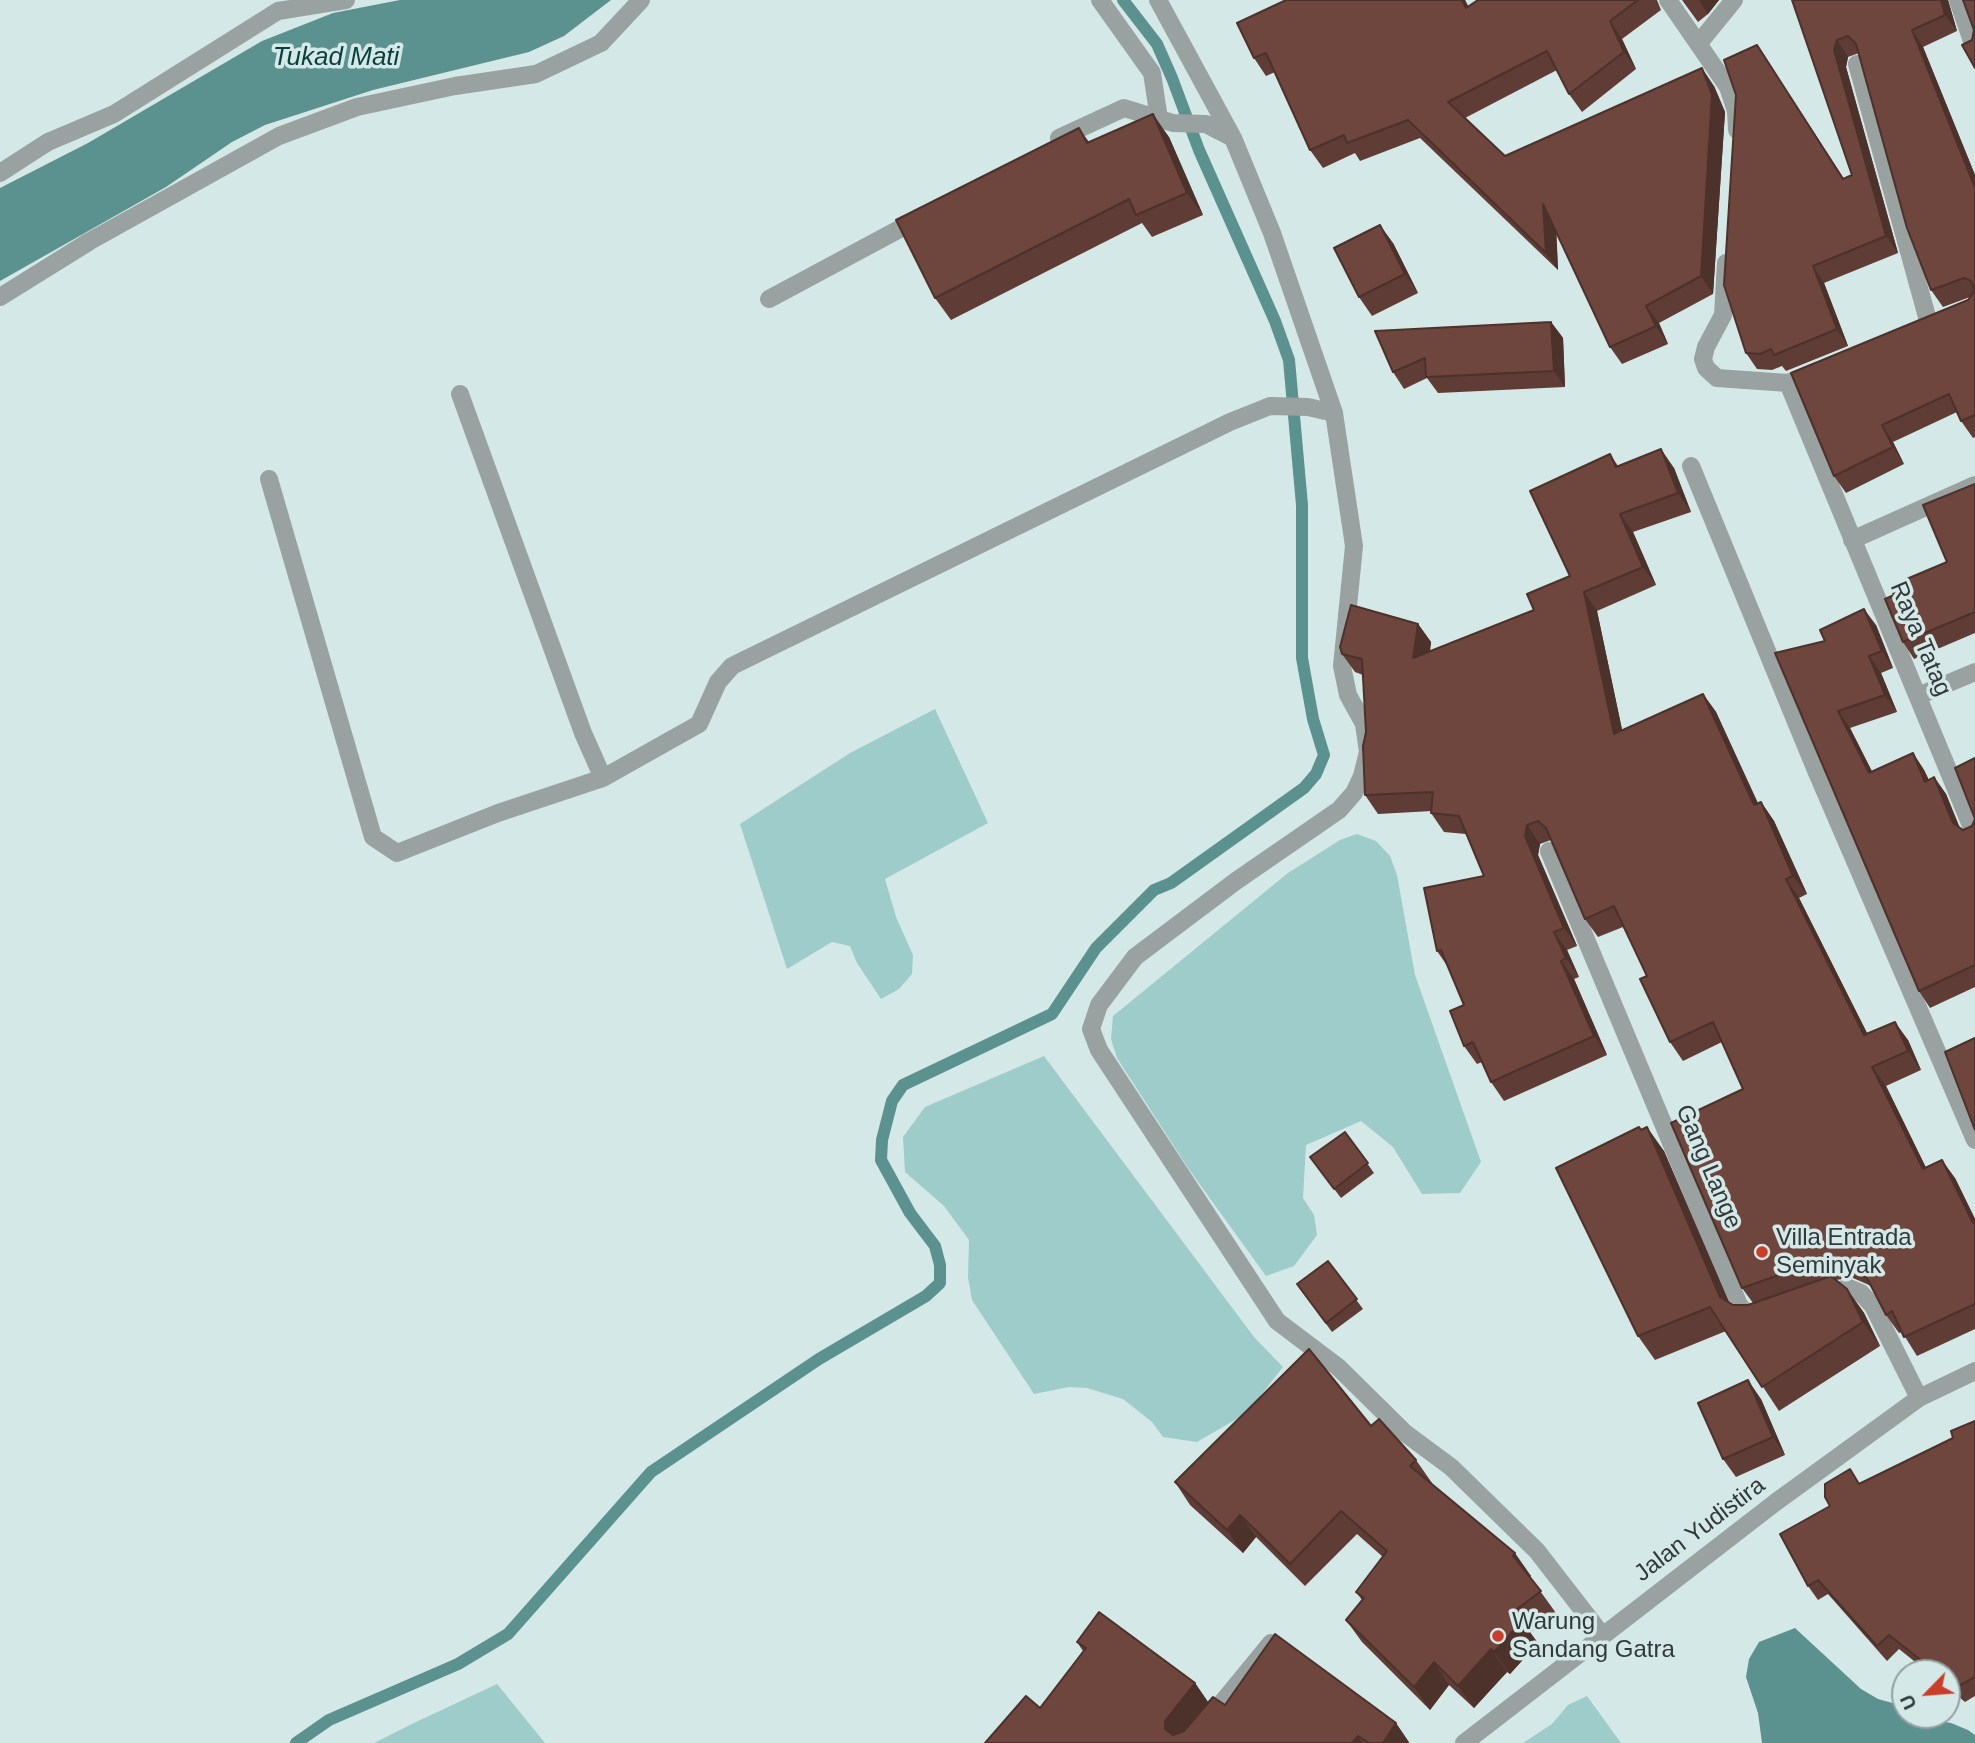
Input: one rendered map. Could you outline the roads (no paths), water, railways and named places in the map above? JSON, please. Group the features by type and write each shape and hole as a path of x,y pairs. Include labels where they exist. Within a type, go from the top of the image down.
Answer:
{"street":[{"path":"0,173 48,142 114,114 278,11 346,0"},
{"path":"0,297 90,241 279,136 357,107 455,86 536,74 601,43 640,0"},
{"path":"1100,0 1152,73 1166,121"},
{"path":"1158,0 1233,138 1272,233 1334,413 1354,546 1342,666 1348,695 1364,723 1368,752 1354,793 1339,810 1236,881 1135,957 1099,1005 1091,1028 1099,1050 1277,1321 1338,1367 1405,1433 1451,1467 1536,1551 1602,1635"},
{"path":"1668,0 1728,87 1737,111 1735,150"},
{"path":"1699,43 1734,0"},
{"path":"1958,0 1975,50"},
{"path":"1857,64 1929,325"},
{"path":"1048,145 1124,108 1166,121 1206,124 1233,138"},
{"path":"769,299 940,207"},
{"path":"1728,247 1723,315 1706,346 1703,359 1706,369 1717,378 1788,383 1839,362"},
{"name":"Raya Tatag","path":"1788,383 1975,835"},
{"path":"460,394 583,733 603,778"},
{"path":"269,479 373,837 397,853 498,813 603,778 699,724 718,682 732,666 1230,422 1270,405 1308,407 1334,413"},
{"path":"1691,466 1815,768 1975,1140"},
{"path":"1852,540 1975,485"},
{"path":"1918,696 1975,672"},
{"name":"Gang Lange","path":"1549,851 1739,1305 1751,1318 1774,1314"},
{"path":"1810,1300 1833,1291 1849,1289 1861,1293 1873,1306 1919,1398"},
{"name":"Jalan Yudistira","path":"1464,1743 1776,1502 1919,1398 1975,1371"},
{"path":"1189,1743 1271,1643"}],"water":[{"name":"Tukad Mati","path":"400,0 611,0 564,36 529,52 373,90 265,125 232,142 166,187 0,281 0,188 88,143 262,41 333,13"},
{"path":"1795,1628 1861,1689 1891,1703 1891,1729 1961,1727 1975,1735 1975,1743 1762,1743 1758,1713 1746,1677 1749,1659 1759,1642"}],"waterway":[{"path":"296,1743 329,1720 458,1664 508,1634 651,1472 819,1359 926,1296 940,1283 940,1265 935,1246 910,1213 881,1160 882,1140 892,1101 903,1085 1052,1014 1096,948 1154,890 1171,883 1304,788 1316,774 1324,755 1313,719 1302,658 1302,505 1289,360 1275,321 1199,150 1157,44 1123,0"}],"place":[{"name":"Villa Entrada Seminyak","path":"1762,1252"},
{"name":"Warung Sandang Gatra","path":"1498,1636"}]}
